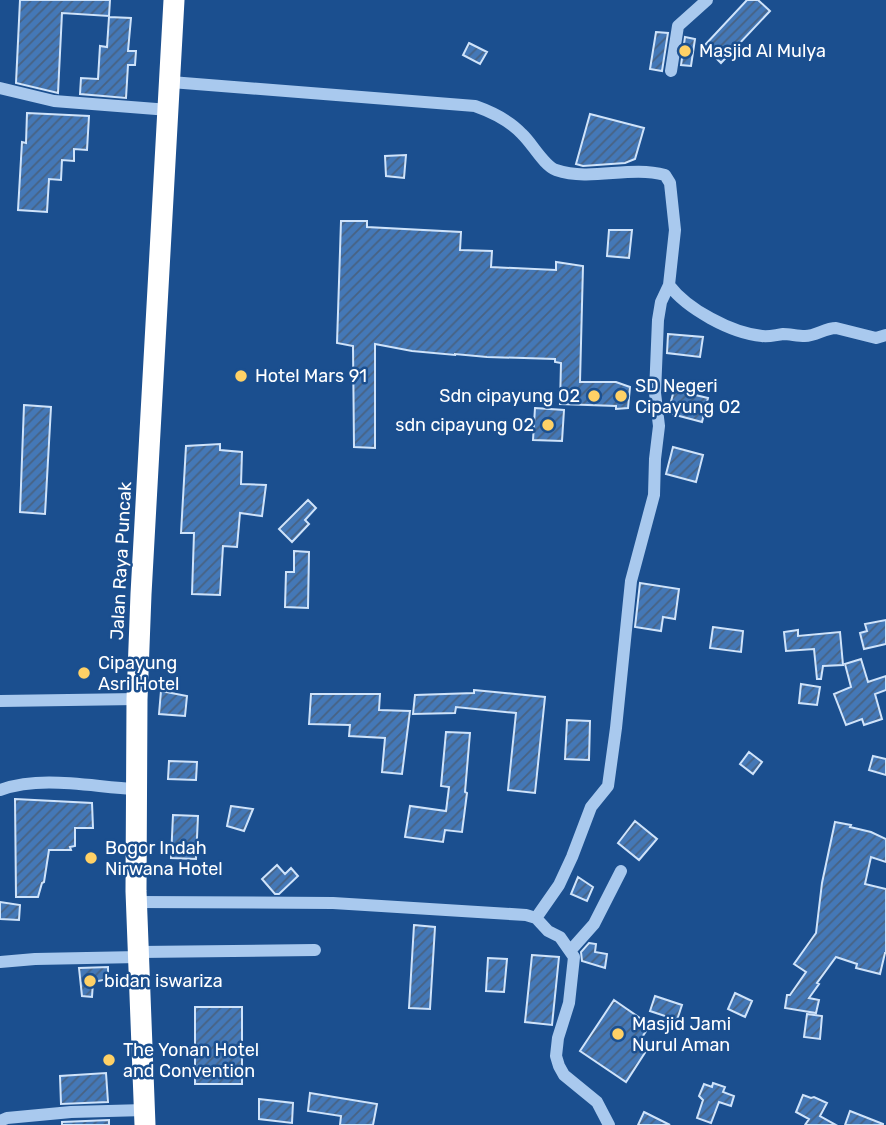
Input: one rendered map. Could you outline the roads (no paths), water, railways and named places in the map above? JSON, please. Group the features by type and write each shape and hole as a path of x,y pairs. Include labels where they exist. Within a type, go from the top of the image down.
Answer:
{"highway":[{"name":"Jalan Raya Puncak","path":"145,1118 137,902 137,699 174,0"}],"street":[{"path":"671,71 678,26 707,0"},
{"path":"171,82 475,106 492,112 520,132 553,169 599,175 637,171 665,175 670,183 674,230 668,285 658,320 655,393 659,426 654,495 631,581 608,786 591,807 563,876 536,918"},
{"path":"0,88 54,101 169,110"},
{"path":"668,285 683,301 703,313 734,329 755,335 805,336 830,328 877,338 886,335"},
{"path":"0,701 137,699"},
{"path":"0,790 20,785 58,783 136,789"},
{"path":"570,951 594,924 621,871"},
{"path":"137,902 333,903 526,915 536,918 548,931 559,937 574,957 569,1003 558,1038 556,1056 559,1066 564,1075 597,1102 609,1125"},
{"path":"0,962 315,950"},
{"path":"0,1121 71,1112 145,1118"}],"place":[{"name":"Masjid Al Mulya","path":"685,51"},
{"name":"Hotel Mars 91","path":"241,376"},
{"name":"Sdn cipayung 02","path":"594,396"},
{"name":"SD Negeri Cipayung 02","path":"621,396"},
{"name":"sdn cipayung 02","path":"548,425"},
{"name":"Cipayung Asri Hotel","path":"84,673"},
{"name":"Bogor Indah Nirwana Hotel","path":"91,858"},
{"name":"bidan iswariza","path":"90,981"},
{"name":"Masjid Jami Nurul Aman","path":"618,1034"},
{"name":"The Yonan Hotel and Convention","path":"109,1060"}]}
